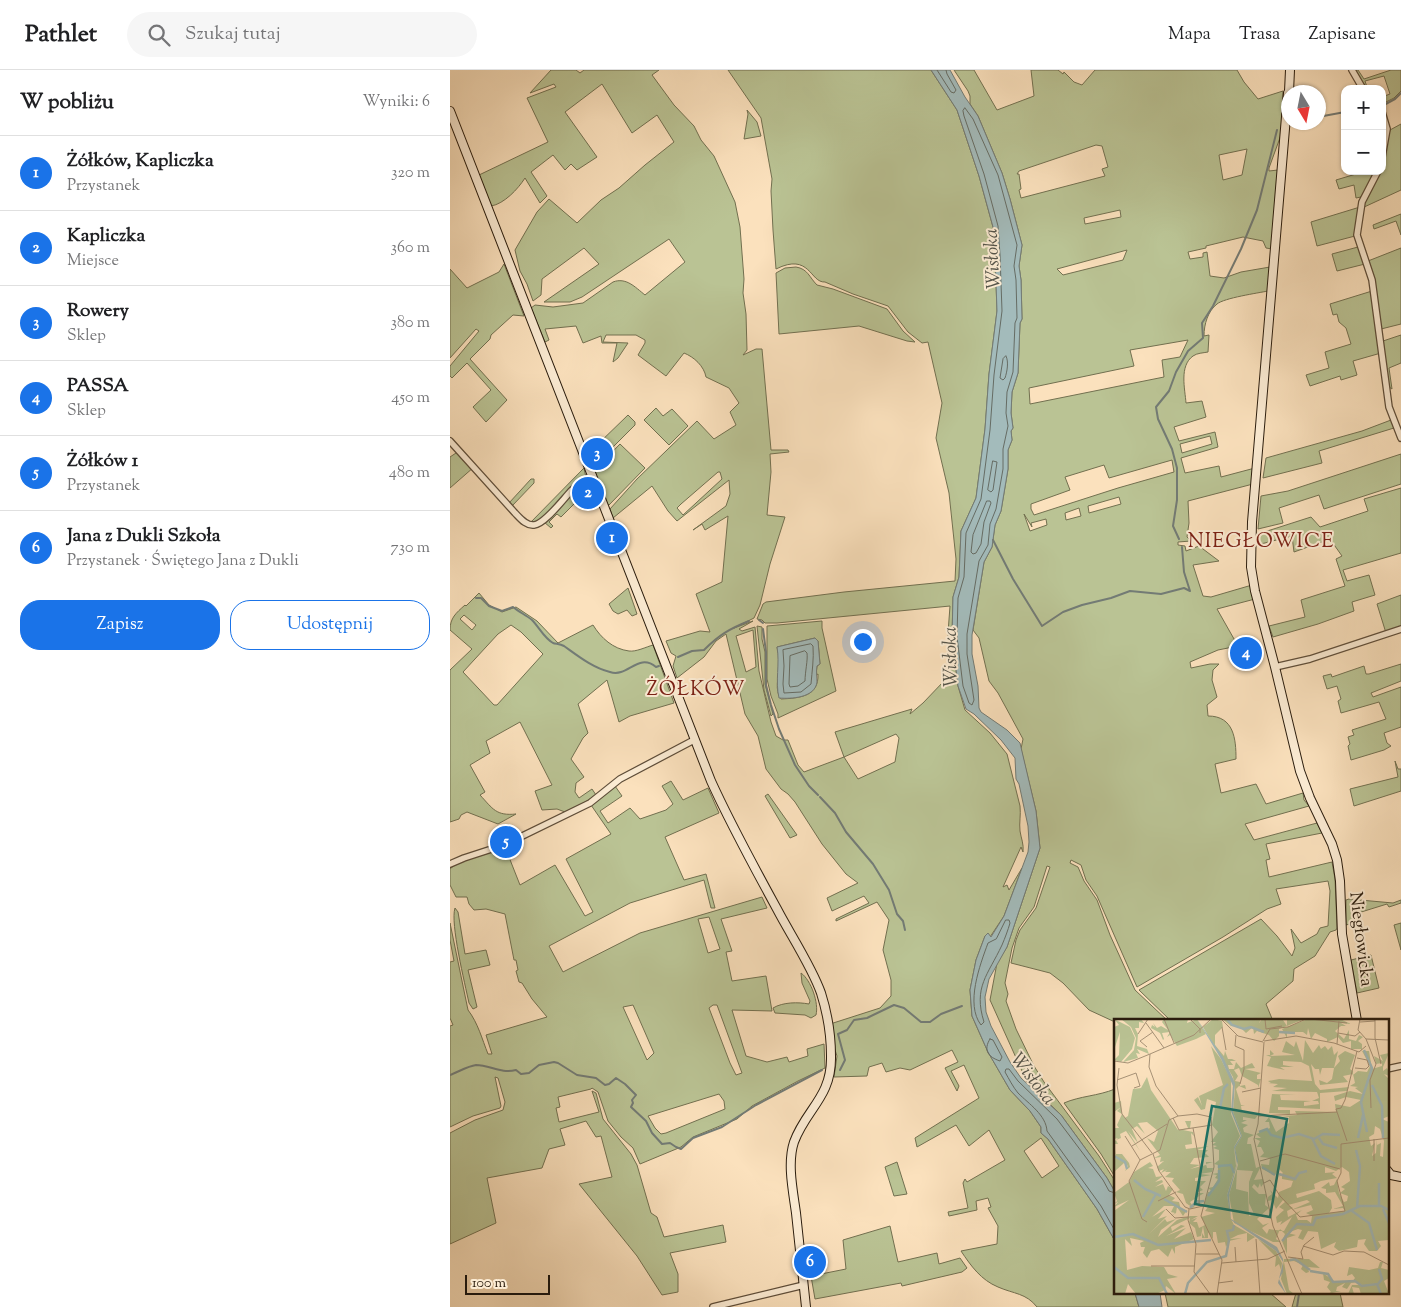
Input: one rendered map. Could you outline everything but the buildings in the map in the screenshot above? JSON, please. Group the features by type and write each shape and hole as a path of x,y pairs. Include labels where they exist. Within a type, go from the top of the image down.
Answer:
{"main road":[{"name":"Niegłowicka","path":"1289,85 1290,70"},
{"path":"450,111 694,740 726,814 820,992 828,1028 831,1067 827,1086 794,1142 792,1157 793,1185 806,1307"},
{"name":"Niegłowicka","path":"1285,130 1251,541 1251,567 1255,591 1300,771 1310,798 1332,844 1337,860 1340,881 1342,934 1357,1019"},
{"path":"1388,1171 1391,1175 1401,1177"}],"street":[{"path":"1352,70 1361,85"},
{"path":"1386,123 1388,129 1386,138"},
{"path":"1376,175 1362,202 1357,235 1372,280 1389,407 1401,438"},
{"path":"450,441 515,513 531,525 542,522 573,490 581,484 594,479"},
{"path":"1275,667 1310,659 1401,629"},
{"path":"450,864 504,845 590,803 620,779 694,740"},
{"path":"1388,1070 1401,1066"},
{"path":"713,1307 804,1285"}],"green space":[{"path":"551,70 576,70 580,73 584,70 659,70 652,75 674,105 694,126 701,140 714,156 735,202 740,227 744,279 743,293 746,314 747,350 743,355 756,349 762,349 771,450 788,450 789,452 770,454 771,472 767,515 785,517 770,564 760,605 754,618 734,628 753,621 739,629 742,631 755,627 759,671 771,722 776,736 783,740 788,740 798,765 804,772 844,757 835,732 912,709 910,714 944,681 949,671 948,633 950,606 777,623 765,623 757,619 763,604 766,602 955,581 956,559 949,493 936,438 942,403 928,342 922,343 908,332 888,306 820,281 808,270 796,264 776,269 771,191 772,179 761,118 728,70 931,70 957,110 979,176 993,227 997,311 976,498 961,531 959,577 953,597 952,637 958,686 965,710 990,733 1007,754 1020,806 1020,828 1023,844 1023,852 1021,847 1003,887 1007,885 1009,890 1022,868 1004,916 990,937 985,936 976,960 970,990 972,1016 988,1052 1010,1090 1030,1111 1041,1127 1041,1133 1048,1139 1097,1209 1114,1239 1114,1294 1135,1294 1139,1307 1037,1307 1024,1296 986,1281 969,1262 961,1251 997,1244 998,1226 988,1208 991,1207 988,1198 976,1201 977,1210 949,1216 948,1212 968,1208 963,1183 965,1179 967,1182 1005,1160 989,1130 969,1146 956,1125 917,1147 915,1138 979,1098 964,1065 951,1071 959,1086 957,1091 945,1068 958,1062 952,1050 910,1070 900,1068 886,1072 882,1063 869,1067 867,1076 834,1077 837,1056 827,1025 880,1008 891,996 891,980 883,950 889,920 877,902 836,921 836,919 869,903 864,896 832,911 827,898 858,883 846,874 822,844 795,802 781,789 766,769 758,736 745,714 726,634 716,641 704,657 677,678 673,666 676,656 671,653 666,641 700,631 710,632 696,594 722,582 728,516 705,530 702,524 693,530 726,506 730,494 729,480 677,521 668,511 652,486 613,518 610,509 637,479 697,421 714,439 736,425 730,412 739,403 729,388 706,377 698,362 684,353 666,376 638,355 645,340 636,335 606,335 603,342 628,343 613,362 617,343 602,343 601,336 583,343 576,326 545,329 549,340 545,342 531,308 535,305 553,307 583,303 613,282 618,281 630,284 645,295 685,262 669,239 582,297 570,302 544,302 599,264 584,248 542,279 541,295 533,301 520,271 515,250 537,212 549,199 577,223 601,200 619,188 674,142 657,115 632,133 602,84 565,112 597,157 577,170 571,164 565,170 553,155 531,172 547,196 540,203 525,178 510,195 496,205 491,206 479,175 548,142 527,98 556,87 554,84 530,93","holes":["720,472 722,479 683,515 677,508","753,630 756,667 746,672 736,636","896,734 899,738 895,762 858,779 844,757","1041,1138 1059,1166 1042,1178 1024,1151"]},
{"path":"954,70 974,70 997,110 1034,96 1031,70 1058,70 1063,74 1064,72 1074,82 1082,85 1095,70 1237,70 1258,99 1281,92 1281,135 1269,168 1269,171 1278,170 1272,249 1266,248 1263,241 1243,237 1188,252 1190,259 1203,257 1203,253 1207,252 1210,276 1224,278 1241,272 1270,267 1268,291 1221,302 1211,310 1204,331 1204,336 1209,335 1208,352 1193,356 1189,360 1184,372 1186,403 1202,401 1206,417 1174,427 1179,441 1215,432 1218,447 1181,458 1185,473 1219,466 1221,477 1255,468 1253,484 1188,501 1189,523 1187,537 1191,541 1178,542 1178,545 1185,546 1186,551 1199,546 1219,561 1193,565 1203,596 1211,597 1252,585 1255,599 1217,609 1238,646 1218,650 1190,662 1191,668 1219,664 1213,670 1212,680 1217,697 1207,705 1208,716 1223,720 1232,730 1236,759 1215,764 1221,793 1256,784 1266,804 1303,793 1304,800 1309,806 1245,824 1254,840 1317,823 1322,833 1266,844 1270,859 1266,860 1269,877 1332,862 1335,879 1337,928 1330,932 1315,956 1294,969 1293,981 1266,1004 1272,1019 1169,1019 1139,990 1261,919 1292,956 1295,948 1291,929 1301,943 1317,934 1320,928 1328,926 1330,891 1328,881 1276,889 1281,904 1267,909 1137,987 1097,896 1086,880 1081,865 1071,860 1070,863 1078,867 1084,881 1097,900 1110,935 1135,990 1166,1019 1114,1019 1114,1022 1089,1010 1063,983 1050,973 1011,963 1020,930 1036,908 1050,867 1047,866 1034,907 1019,928 1012,948 1005,983 1008,994 1006,1001 1016,1029 1034,1066 1099,1156 1114,1179 1114,1190 1061,1115 1024,1079 990,1000 997,963 1007,947 1040,848 1036,811 1021,749 1023,739 998,693 989,681 979,638 973,630 984,562 992,547 995,525 1001,511 1008,469 1008,450 1012,440 1012,392 1018,373 1020,323 1022,319 1019,266 1022,245 1002,173 978,116 970,104 968,91","holes":["1096,145 1102,146 1108,167 1102,169 1105,176 1021,198 1019,174 1017,174 1019,171","1247,149 1242,175 1223,180 1219,155","1120,210 1121,217 1085,224 1084,218","1127,250 1123,260 1063,275 1057,269","1188,340 1180,357 1162,360 1164,377 1030,404 1029,388 1134,366 1130,350","1210,436 1212,444 1182,453 1180,444","1172,460 1174,472 1034,515 1031,509 1031,504 1070,490 1065,477 1104,465 1109,478","1119,497 1121,504 1089,513 1088,506","1079,508 1081,516 1066,520 1065,513","1024,514 1032,527 1031,523 1046,519 1047,525 1030,531"]},
{"path":"1354,70 1358,70 1364,79 1391,70 1401,70 1401,91 1394,98 1386,102 1386,96 1390,94 1384,76 1365,81 1366,85 1362,83"},
{"path":"747,110 757,122 761,136 744,139"},
{"path":"1401,124 1401,190 1362,208 1377,175 1386,175 1386,146 1390,130"},
{"path":"1353,175 1374,175 1361,197 1356,198 1354,185 1339,189 1336,180"},
{"path":"1360,207 1355,236 1317,246 1311,222"},
{"path":"1401,214 1401,235 1396,221 1374,229 1373,225"},
{"path":"1358,247 1365,264 1337,271 1332,254"},
{"path":"1401,248 1401,324 1381,329 1368,261"},
{"path":"504,264 524,316 513,315 491,335 490,339 470,359 507,400 486,422 473,407 491,390 467,363 452,378 450,376 450,366 479,331 476,329 450,358 450,269 467,288 499,272"},
{"path":"796,267 806,271 817,285 887,309 903,331 915,342 859,326 779,334 776,273 785,268"},
{"path":"1372,291 1381,353 1353,361 1357,375 1341,380 1340,376 1310,386 1306,375 1329,368 1325,352 1351,344 1346,328 1339,322 1337,314 1333,315 1330,304"},
{"path":"1401,335 1401,363 1389,368 1392,389 1389,387 1383,341"},
{"path":"656,408 663,416 672,409 688,426 669,445 644,420"},
{"path":"628,415 635,422 635,425 603,457 596,446"},
{"path":"1391,420 1394,428 1319,451 1322,463 1263,478 1266,458 1362,431"},
{"path":"620,444 645,468 609,505 606,503 594,471"},
{"path":"459,451 474,467 450,488 450,457"},
{"path":"1401,454 1401,484 1324,509 1319,495 1279,508 1283,523 1258,529 1261,496 1288,491"},
{"path":"584,468 586,478 572,489 541,521 530,523"},
{"path":"531,479 534,479 534,483 512,506 509,503"},
{"path":"590,485 591,487 561,517 557,514 549,522 553,526 551,528 544,522 578,488"},
{"path":"1401,488 1401,553 1343,570 1347,581 1369,575 1375,595 1352,602 1354,611 1273,637 1269,626 1305,617 1301,600 1345,586 1336,559 1342,556 1330,539 1294,552 1292,536 1257,545 1258,534 1311,517 1320,527 1368,511 1364,499"},
{"path":"628,588 637,614 632,616 627,610 618,614 613,611 609,604"},
{"path":"479,593 489,605 502,612 516,607 537,621 558,643 593,625 608,642 623,650 635,651 653,645 674,703 630,716 619,722 607,680 578,704 588,733 571,759 584,777 576,783 575,792 579,798 592,789 596,795 565,812 557,809 542,810 535,791 552,785 520,722 486,741 490,753 470,765 485,792 480,795 488,804 499,813 516,814 498,824 467,812 461,815 459,819 450,822 450,670 472,649 450,630 450,626 454,616","holes":["464,615 476,625 472,630 460,619","511,625 521,632 543,654 497,705 494,705 463,672 498,634"]},
{"path":"1401,595 1401,628 1386,633 1377,604"},
{"path":"822,621 836,691 778,718 767,679 767,626","holes":["815,638 818,641 820,664 817,666 816,675 818,674 815,687 807,695 781,699 777,688 779,662 777,647"]},
{"path":"757,626 762,627 765,652 765,684 773,714 771,716 764,690"},
{"path":"1401,664 1401,681 1371,693 1373,697 1401,687 1401,727 1384,733 1387,743 1391,746 1351,760 1348,737 1354,735 1352,730 1386,719 1379,702 1341,713 1338,701 1341,699 1337,686 1327,689 1323,676 1331,674 1332,677 1364,666 1366,674 1369,674"},
{"path":"1395,761 1398,769 1401,769 1401,791 1354,806 1350,789 1398,777"},
{"path":"671,781 683,800 708,788 719,813 665,837 684,880 706,874 715,908 711,908 704,880 630,903 549,946 563,972 640,933 762,897 767,908 721,919 732,951 726,952 732,981 766,976 772,1011 732,1010 746,1056 767,1062 787,1057 789,1062 808,1056 807,1049 824,1044 825,1068 752,1106 737,1119 693,1137 681,1147 640,1164 633,1148 608,1121 598,1092 592,1088 558,1097 560,1107 556,1108 559,1122 599,1112 592,1091 596,1093 603,1119 631,1154 637,1165 651,1213 657,1217 664,1237 723,1225 726,1242 670,1253 678,1274 678,1292 662,1295 637,1256 579,1184 612,1177 601,1136 596,1137 586,1121 560,1129 565,1145 549,1149 542,1168 487,1178 496,1223 450,1244 450,1133 475,1120 503,1110 505,1102 498,1078 495,1077 500,1108 473,1116 450,1127 450,1026 453,1025 450,1018 450,962 454,961 450,940 450,923 468,1010 477,1026 488,1054 492,1054 486,1035 547,1017 522,983 519,982 505,914 486,909 474,910 469,904 467,897 456,897 450,885 450,869 458,862 505,847 520,885 555,865 585,916 593,912 566,859 611,834 591,805 615,786 622,796 600,811 608,823 630,808 640,819 666,810 673,804 662,786","holes":["709,917 720,949 708,953 698,919","633,1005 654,1053 647,1060 623,1007","717,1005 742,1073 736,1075 709,1008","719,1094 724,1101 725,1109 661,1134 648,1116"]},
{"path":"768,794 797,835 790,838 765,796"},
{"path":"1346,900 1393,903 1401,900 1401,903 1389,907 1387,904 1358,913 1360,921 1346,925"},
{"path":"455,908 458,912 465,954 486,950 490,965 468,970 477,1007 473,1009 469,1003 459,954 454,916"},
{"path":"1401,923 1401,950 1394,925"},
{"path":"1371,955 1379,988 1357,993 1351,960"},
{"path":"801,973 805,976 813,992 817,1010 816,1015 811,1018 805,1015 775,1013 773,1008 781,1005 809,1004 810,1001 802,983"},
{"path":"1114,1089 1114,1175 1064,1103"},
{"path":"897,1162 907,1194 894,1196 885,1167"},
{"path":"890,1226 898,1262 937,1253 939,1264 960,1258 967,1268 962,1272 902,1286 901,1283 815,1299 811,1276 846,1269 843,1240"},
{"path":"1165,1294 1271,1294 1286,1307 1168,1307"},
{"path":"1296,1294 1340,1294 1343,1307 1292,1307"}],"water":[{"path":"931,70 950,70 978,116 1002,173 1022,245 1019,266 1022,319 1020,323 1018,373 1012,392 1012,440 1008,450 1008,469 1001,511 995,525 992,547 984,562 972,635 972,654 981,712 1007,730 1020,743 1036,811 1040,848 1007,947 989,979 985,997 986,1012 991,1026 1010,1062 1021,1078 1061,1115 1114,1190 1114,1239 1097,1209 1048,1139 1041,1133 1041,1127 1030,1111 1010,1090 988,1052 972,1016 970,990 976,960 985,936 988,933 991,937 1004,916 1028,852 1029,842 1028,826 1019,784 1016,779 1015,758 1001,740 974,714 966,709 958,686 952,637 953,597 959,577 961,531 976,498 997,311 993,227 979,176 957,110"},
{"path":"815,638 818,641 820,664 817,666 817,682 815,687 812,691 802,696 779,698 777,647"},
{"path":"1135,1294 1160,1294 1162,1307 1139,1307"}],"waterway":[{"path":"1386,104 1401,93"},
{"path":"1326,116 1341,113"},
{"path":"1179,539 1173,526 1177,500 1177,468 1172,449 1158,419 1156,407 1169,391 1176,372 1188,351 1203,338 1202,323 1213,306 1241,249 1257,210 1277,130"},
{"path":"993,540 1013,579 1042,626 1063,612 1130,591 1161,594 1184,588 1190,591 1184,572 1182,547"},
{"path":"476,598 481,598 489,606 502,611 513,607 532,620 550,641 564,646 598,668 616,673 644,662 656,667 659,666"},
{"path":"759,620 763,623"},
{"path":"678,657 692,651 704,650 725,633 749,621"},
{"path":"763,629 766,652 766,685 771,705 795,765 809,786 818,795"},
{"path":"820,797 835,813 846,832 873,864 889,890 905,930"},
{"path":"840,1070 845,1060 838,1034 847,1030 854,1020 867,1018 894,1005 904,1008 921,1022 930,1022 941,1014 962,1006"},
{"path":"450,1075 476,1065 505,1071 516,1070 521,1074 529,1073 539,1065 554,1062 577,1075 596,1078 605,1085 616,1078 636,1095 632,1100 631,1107 646,1121 652,1133 662,1144 670,1143 681,1149 693,1138 722,1127 756,1105 822,1070"},
{"path":"1297,1307 1299,1294"}],"place":[{"name":"Rowery","path":"597,454"},
{"name":"Kapliczka","path":"588,493"},
{"name":"Żółków, Kapliczka","path":"612,538"},
{"name":"PASSA","path":"1246,653"},
{"name":"Żółków 1","path":"506,842"},
{"name":"Jana z Dukli Szkoła","path":"810,1262"}],"district":[{"name":"NIEGŁOWICE","path":"1261,540"},
{"name":"ŻÓŁKÓW","path":"696,688"}],"water label":[{"name":"Wisłoka","path":"991,259"},
{"name":"Wisłoka","path":"949,657"},
{"name":"Wisłoka","path":"1034,1078"}]}
